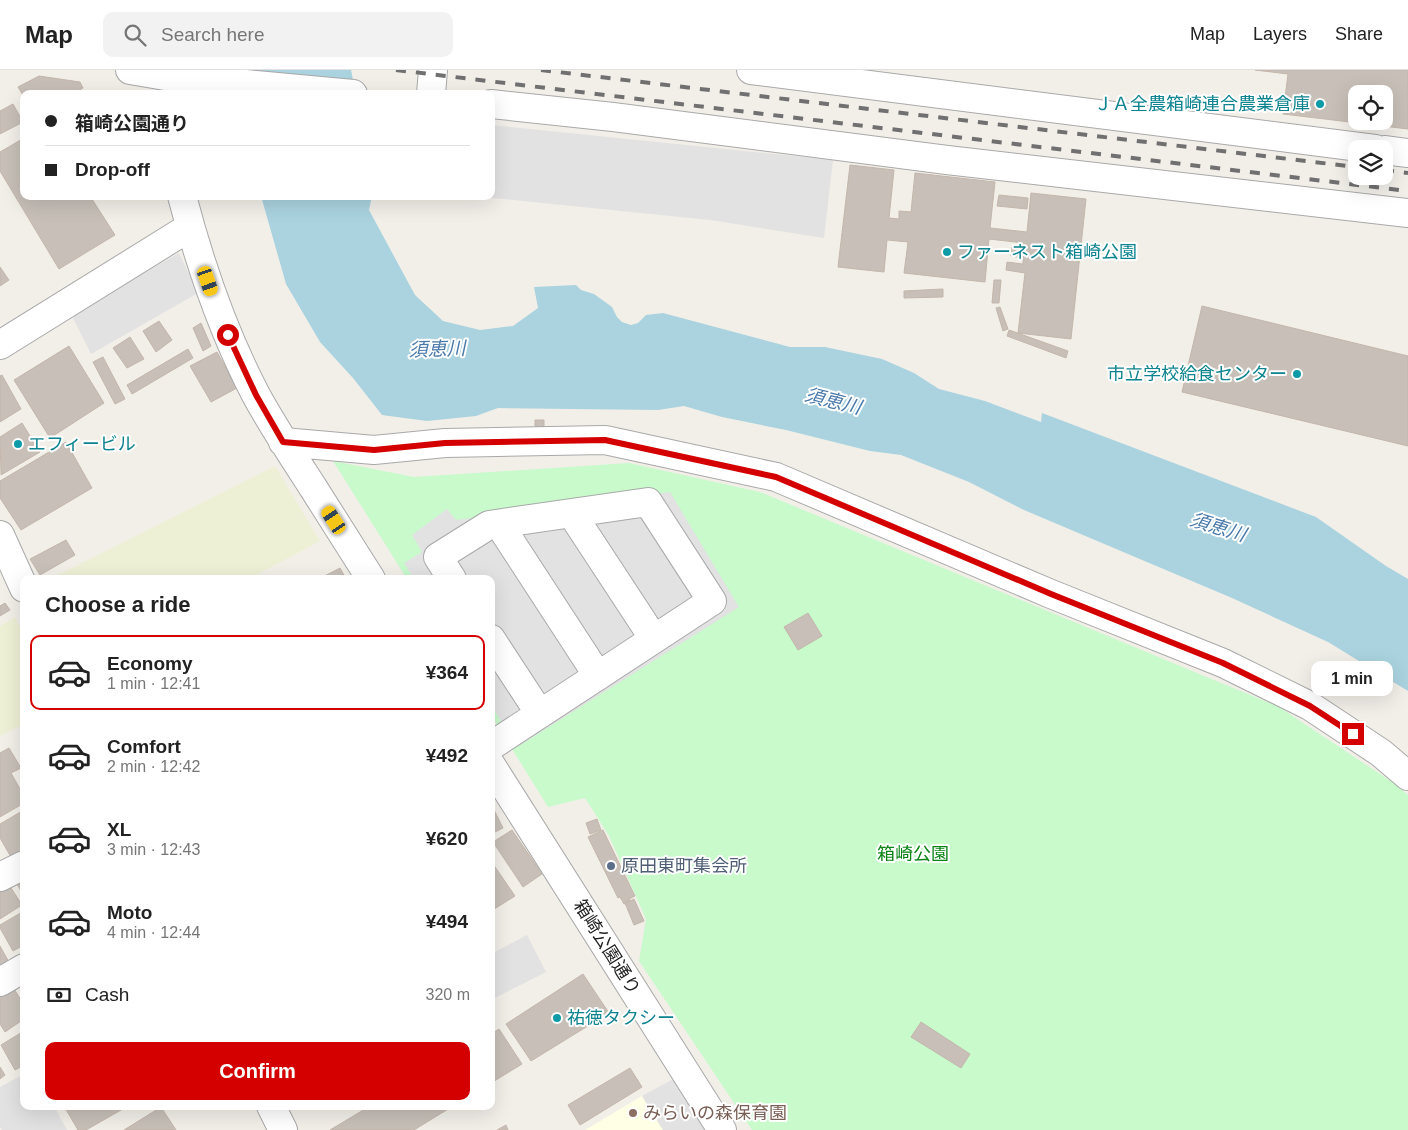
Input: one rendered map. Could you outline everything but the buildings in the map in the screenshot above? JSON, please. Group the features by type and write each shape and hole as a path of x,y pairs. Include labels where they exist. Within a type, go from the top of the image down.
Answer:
{"street":[{"path":"431,90 433,70"},
{"path":"751,70 1348,146"},
{"path":"151,77 305,90"},
{"path":"495,104 613,117 947,160 1408,213"},
{"path":"1393,151 1408,153"},
{"path":"183,200 217,308 256,395 283,442 369,575"},
{"path":"0,345 190,227"},
{"path":"283,442 374,450 445,443 605,440 776,477 1051,594 1223,663 1310,706 1381,753 1408,776"},
{"path":"449,575 438,557 489,526 648,502 712,601 495,743"},
{"path":"572,514 654,639"},
{"path":"499,524 598,676"},
{"path":"0,535 20,579"},
{"path":"495,645 540,714"},
{"name":"箱崎公園通り","path":"495,771 722,1130"},
{"path":"0,877 20,867"},
{"path":"0,982 20,970"},
{"path":"273,1110 283,1130"}],"shaded area":[{"path":"495,125 833,160 824,238 710,220 495,198"},
{"path":"179,253 198,293 91,354 71,314"},
{"path":"275,466 320,541 256,575 58,575"},
{"path":"670,492 739,607 517,747 495,711 495,575 412,575 404,563 422,552 412,535 447,509 456,520"},
{"path":"15,617 20,627 20,726 0,736 0,626"},
{"path":"527,935 546,972 495,998 495,952"},
{"path":"20,1076 20,1110 56,1110 67,1130 2,1130 0,1127 0,1087"},
{"path":"675,1078 709,1130 663,1130 642,1096"},
{"name":"みらいの森保育園","path":"642,1096 663,1130 585,1130"}],"green space":[{"name":"箱崎公園","path":"333,461 414,477 629,463 760,492 1279,707 1395,784 1408,795 1408,1130 752,1130 639,961 646,919 609,836 585,798 548,807 495,721 495,575 404,575"}],"water":[{"path":"218,70 351,70 355,90 333,90"},
{"name":"須恵川","path":"262,200 371,200 369,210 415,295 443,321 480,330 513,326 538,308 534,287 576,285 581,290 594,294 612,307 622,322 631,325 638,323 646,315 663,313 790,347 825,347 882,359 914,373 939,389 985,401 1041,422 1042,413 1316,517 1386,566 1408,579 1408,691 1328,642 1232,598 1024,510 969,482 901,455 870,451 786,430 722,417 684,406 658,410 498,408 476,416 427,421 382,415 353,378 320,342 286,284"}],"railway":[{"path":"396,70 1408,191"},
{"path":"541,70 1348,166"},
{"path":"1393,171 1408,173"}],"place":[{"name":"ＪＡ全農箱崎連合農業倉庫","path":"1320,104"},
{"name":"ファーネスト箱崎公園","path":"947,252"},
{"name":"市立学校給食センター","path":"1297,374"},
{"name":"エフィービル","path":"18,444"},
{"name":"原田東町集会所","path":"611,866"},
{"name":"祐徳タクシー","path":"557,1018"},
{"name":"みらいの森保育園","path":"633,1113"}],"route":[{"path":"228,335 256,395 283,442 374,450 445,443 605,440 776,477 1051,594 1223,663 1310,706 1353,734"}]}
